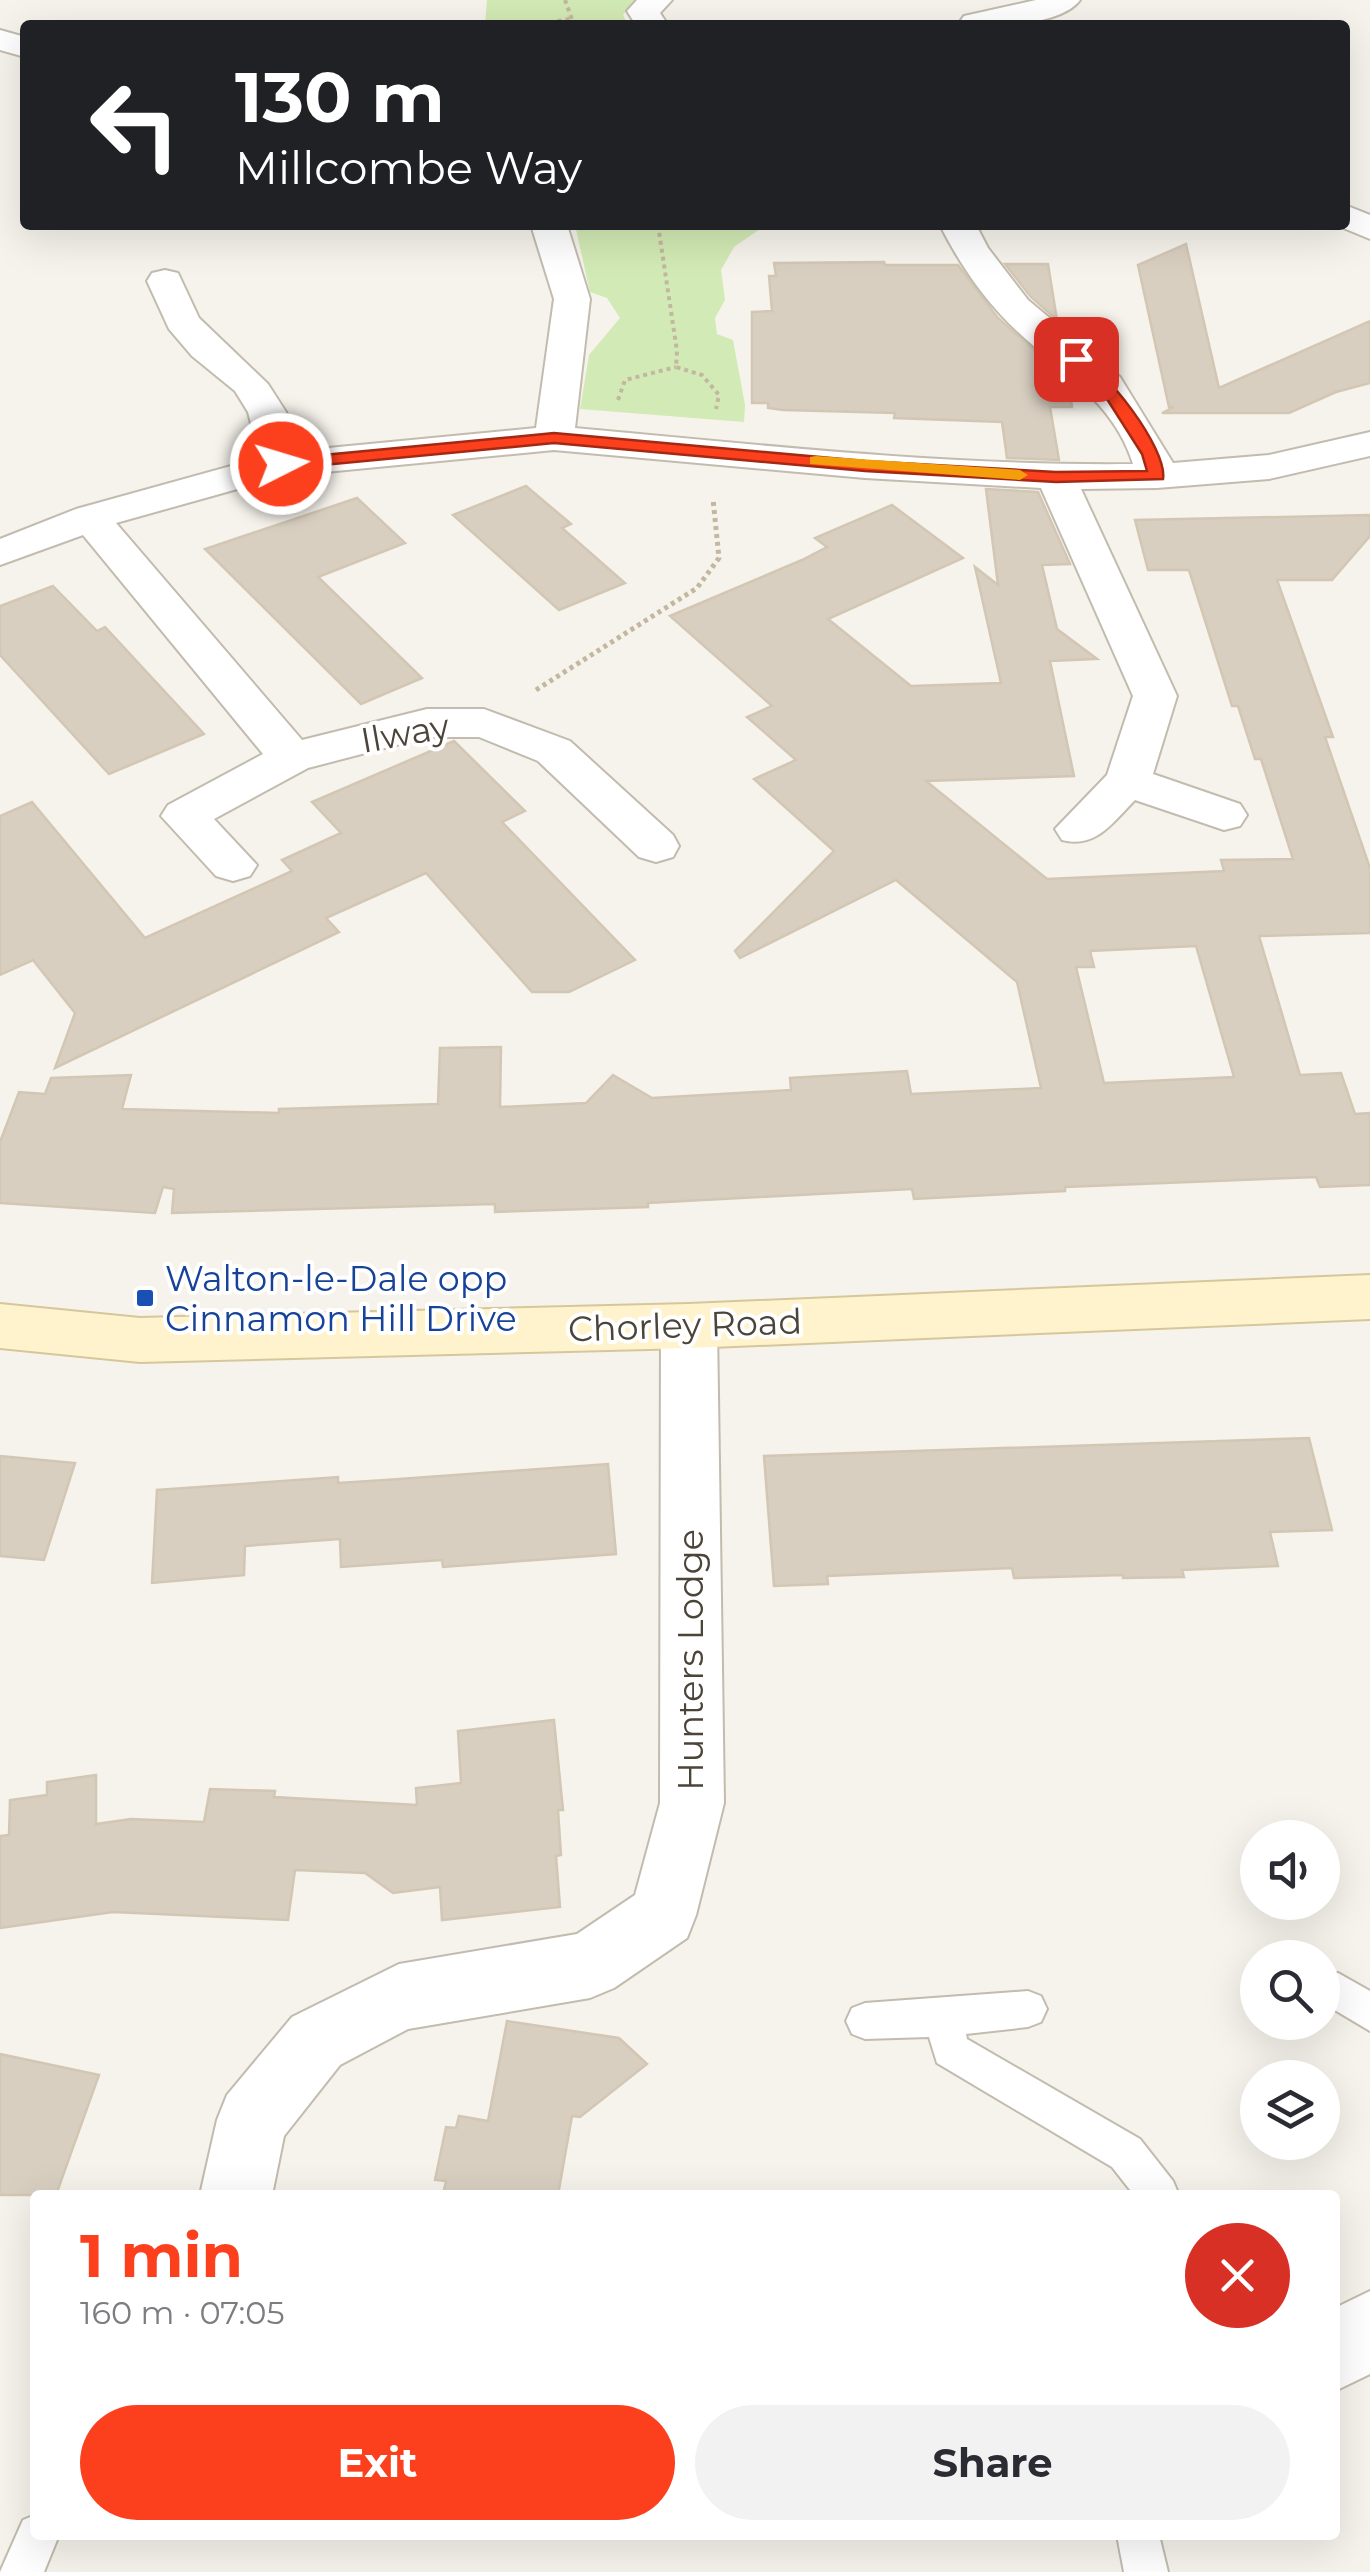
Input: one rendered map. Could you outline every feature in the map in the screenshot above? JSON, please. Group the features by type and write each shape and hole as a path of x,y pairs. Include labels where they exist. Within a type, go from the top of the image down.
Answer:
{"main road":[{"name":"Chorley Road","path":"0,1326 140,1340 689,1326 1370,1296"}],"street":[{"path":"649,20 643,10 656,0"},
{"path":"991,20 1034,12 1064,0"},
{"path":"550,230 572,298 554,438"},
{"path":"960,230 971,251 1015,308 1106,385 1150,454 1157,476"},
{"path":"165,281 182,321 205,348 249,384 267,412 281,464"},
{"path":"0,553 90,518 281,464 554,438 716,433 865,466 1056,477 1157,476 1269,467 1370,444"},
{"path":"1056,477 1155,696 1128,781 1078,829"},
{"path":"90,518 265,730 293,757"},
{"name":"Ilway","path":"233,866 184,816 293,757 427,723 484,723 554,751 656,846"},
{"path":"1128,781 1224,815"},
{"name":"Hunters Lodge","path":"237,2190 252,2120 316,2041 399,1997 590,1965 662,1916 692,1802 689,1326"},
{"path":"1340,2350 1370,2328"}],"lane":[{"path":"1340,1992 1370,2013"},
{"path":"865,2021 1028,2009"},
{"path":"946,2018 950,2050 1126,2152 1155,2190"},
{"path":"22,2572 36,2540"},
{"path":"1139,2540 1146,2572"}],"path":[{"path":"564,20 570,19 565,0"},
{"path":"484,723 697,588 719,558 710,483 718,394 702,375 676,367 678,351 658,230"}],"green space":[{"path":"487,0 634,0 623,15 626,20 485,20"},
{"path":"576,230 759,230 734,247 721,270 725,300 715,318 717,334 733,340 745,405 744,422 580,409 589,355 620,318 607,298 590,292"}],"building":[{"path":"1186,244 1219,388 1370,321 1370,383 1336,392 1289,413 1162,413 1174,407 1169,407 1138,265"},
{"path":"774,263 958,265 998,318 1068,380 1072,407 1050,407 1059,460 1007,458 1002,422 894,418 895,413 783,410 768,408 768,403 752,403 752,312 772,311 769,276 776,276"},
{"path":"1005,264 1048,264 1057,320 1031,297"},
{"path":"526,486 571,524 562,528 625,583 559,610 453,515"},
{"path":"986,489 1038,492 1070,564 1042,565 1057,629 1097,659 1050,661 1074,776 926,781 1047,879 1224,871 1221,860 1293,859 1261,759 1255,759 1238,706 1232,706 1189,570 1148,570 1135,520 1370,515 1370,536 1332,580 1277,580 1333,737 1325,737 1370,868 1370,933 1259,936 1300,1075 1341,1073 1355,1114 1370,1113 1370,1185 1320,1187 1316,1177 1065,1187 1065,1191 914,1199 912,1189 648,1203 648,1207 495,1212 495,1204 172,1213 174,1189 163,1187 155,1213 0,1203 0,1142 19,1092 45,1094 51,1078 131,1075 122,1109 279,1113 279,1109 438,1104 440,1048 501,1047 500,1107 586,1103 613,1075 652,1098 791,1090 790,1078 907,1071 911,1094 1041,1088 1017,982 896,880 740,958 735,951 834,851 754,779 796,760 747,717 772,706 670,616 802,560 827,547 815,538 892,505 963,558 828,619 911,686 1001,683 975,567 998,585","holes":["1196,946 1234,1077 1104,1083 1076,967 1094,967 1090,951"]},
{"path":"357,498 405,543 318,577 422,678 361,704 205,549"},
{"path":"53,586 97,631 105,627 204,734 109,774 0,655 0,606"},
{"path":"454,741 525,811 502,822 635,960 569,992 532,992 426,873 326,918 339,932 55,1068 75,1013 33,960 0,975 0,816 32,802 145,938 292,871 282,860 341,833 312,802"},
{"path":"1309,1438 1332,1530 1270,1532 1278,1566 1182,1570 1184,1577 1123,1578 1014,1578 1012,1568 827,1576 828,1584 774,1586 764,1456"},
{"path":"0,1456 75,1463 44,1560 0,1556"},
{"path":"608,1464 616,1554 443,1567 442,1560 341,1567 340,1539 245,1546 244,1575 152,1583 157,1490 338,1477 338,1483"},
{"path":"554,1720 563,1810 558,1810 561,1855 556,1856 560,1907 442,1920 440,1887 393,1893 365,1873 295,1870 288,1920 113,1912 0,1928 0,1836 9,1835 10,1800 47,1795 47,1782 96,1775 96,1824 131,1819 204,1822 210,1789 275,1791 274,1797 417,1805 416,1788 461,1783 458,1731"},
{"path":"507,2021 619,2038 647,2064 580,2117 572,2116 559,2190 444,2190 446,2181 435,2180 446,2127 456,2128 459,2116 488,2121"},
{"path":"0,2054 99,2075 58,2190 0,2195"}],"slow traffic":[{"path":"816,461 1020,475"}],"place":[{"name":"Walton-le-Dale opp Cinnamon Hill Drive","path":"145,1298"}],"route":[{"path":"281,464 554,438 865,466 1056,477 1157,476 1150,454 1106,385 1076,359"}]}
